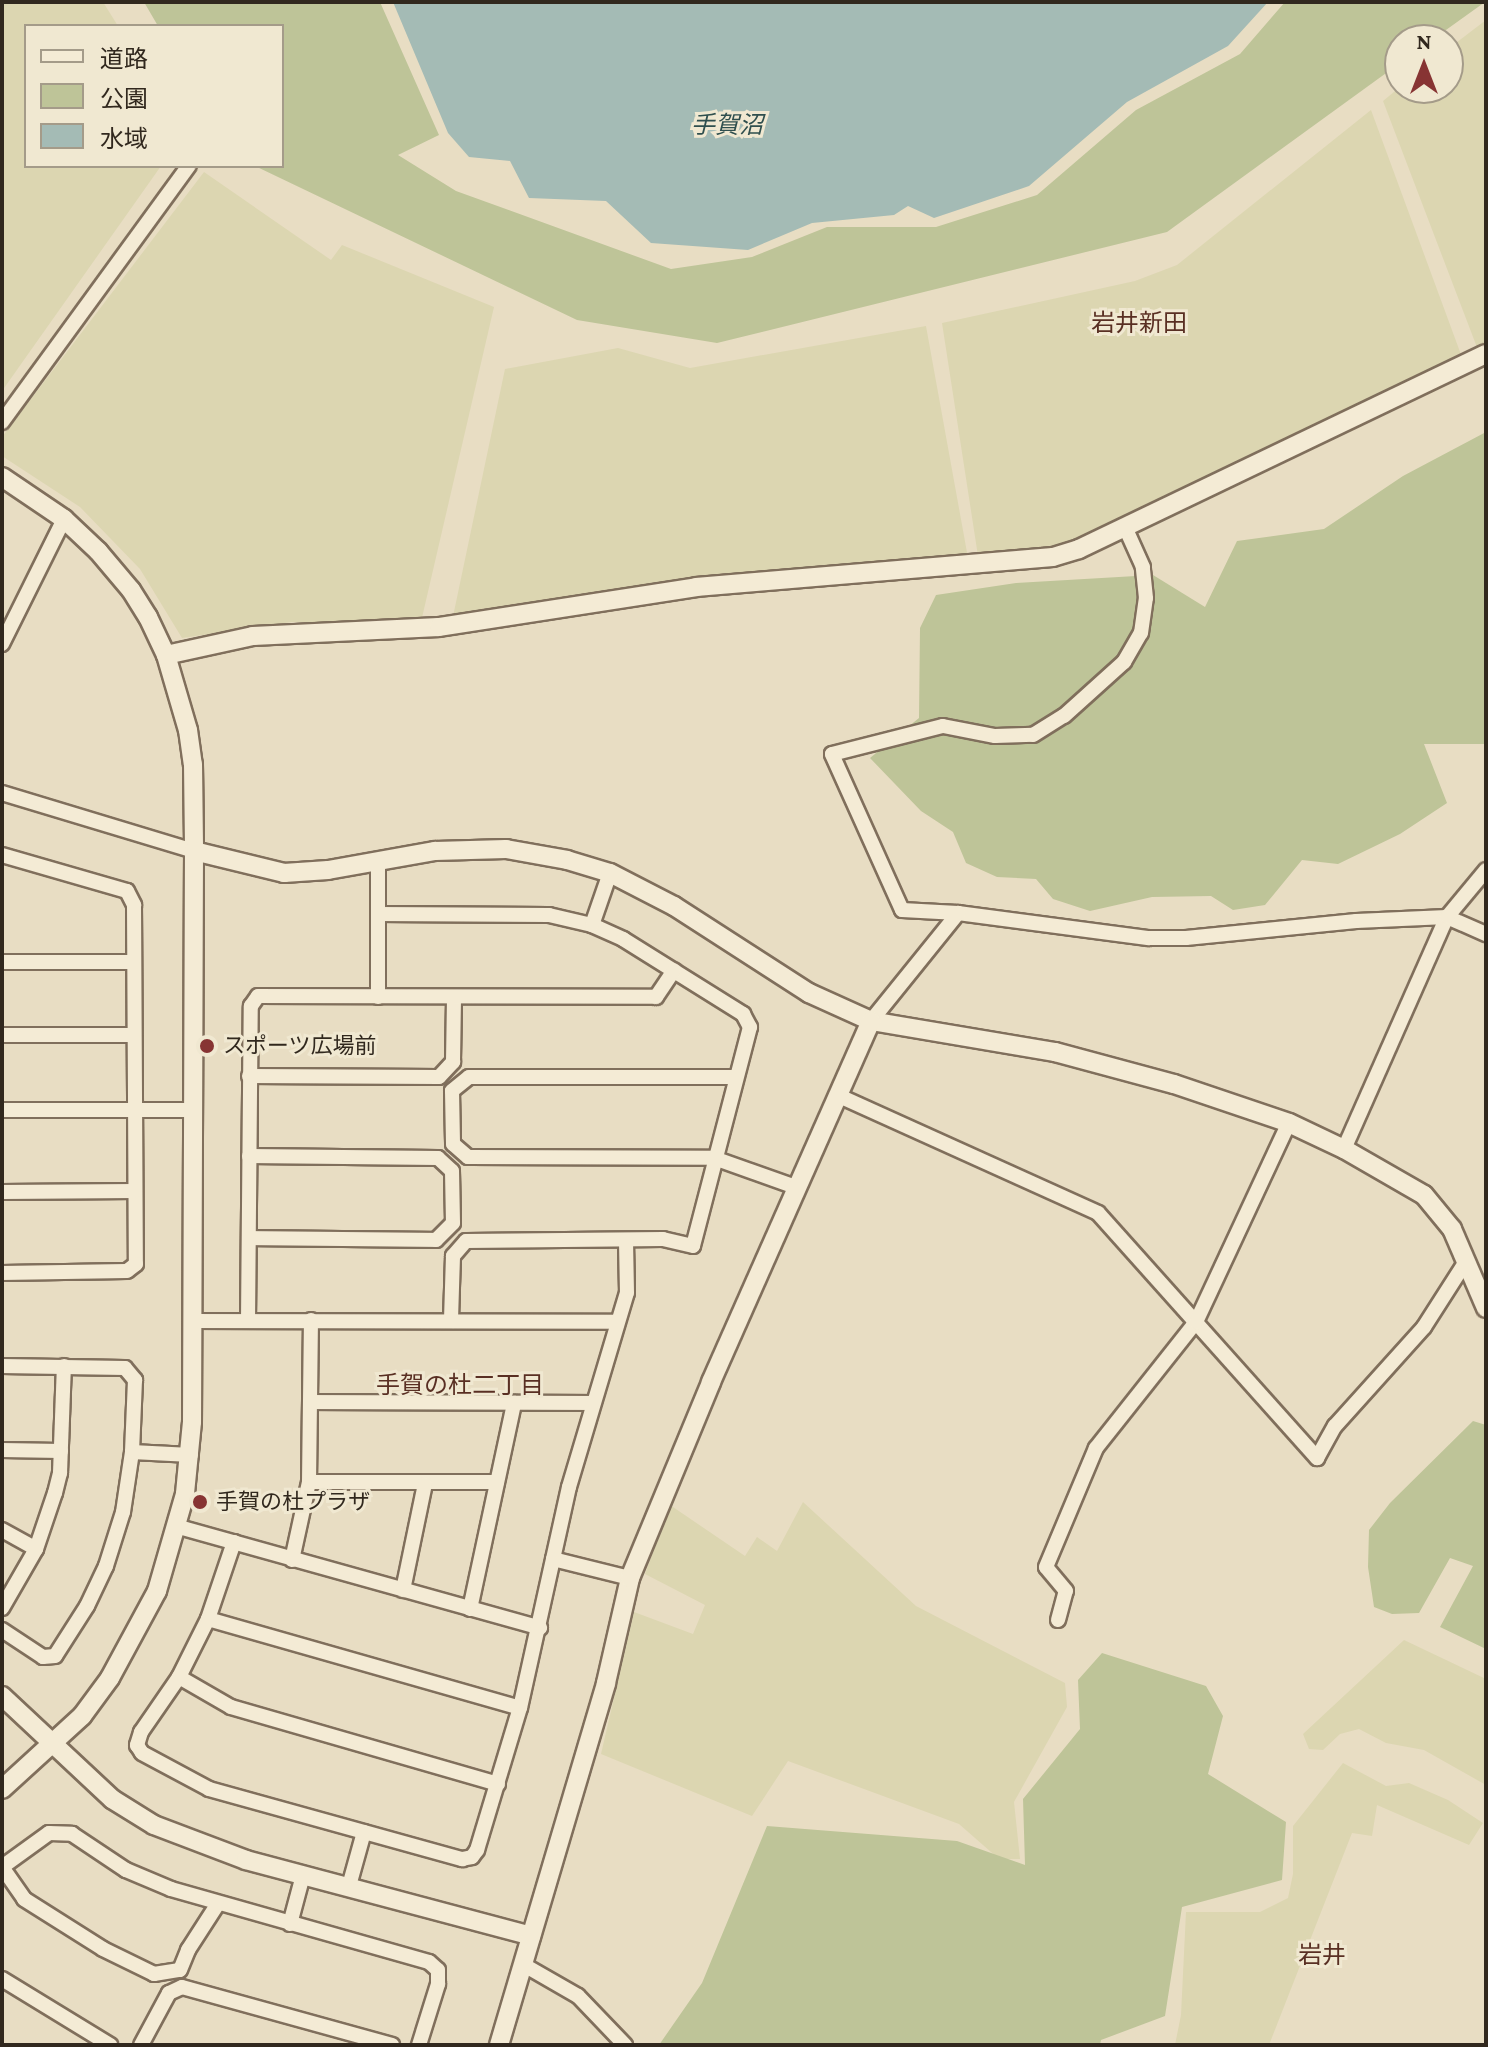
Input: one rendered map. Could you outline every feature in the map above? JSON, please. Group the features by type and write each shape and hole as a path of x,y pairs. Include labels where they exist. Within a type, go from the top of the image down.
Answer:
{"street":[{"path":"2,422 188,168"},
{"path":"166,655 253,636 439,627 696,587 1053,557 1125,527 1486,354"},
{"path":"2,477 64,519 98,551 131,590 166,655 192,753 194,851 191,1455 179,1527 157,1591 134,1639 82,1716 52,1747 2,1789"},
{"path":"2,644 64,519"},
{"path":"1125,527 1143,567 1146,598 1141,633 1124,662 1064,716 1033,735 995,736 943,726 832,754 902,910 958,913 1174,938 1356,921 1447,917 1486,934"},
{"path":"2,793 194,851 284,873 328,870 435,851 506,849 567,860 610,873 664,900 809,993 871,1021 1055,1052 1174,1084 1289,1123 1344,1149 1424,1195 1452,1229 1465,1263 1483,1294"},
{"path":"2,855 127,891 134,905 136,1264 127,1271 2,1273"},
{"path":"378,860 378,997"},
{"path":"1344,1149 1447,917 1486,870"},
{"path":"592,925 610,873"},
{"path":"499,2045 606,1683 630,1578 667,1483 871,1021 958,913"},
{"path":"378,914 549,915 592,925 674,970 743,1014 750,1027 693,1246 663,1239 466,1241 453,1256 451,1321"},
{"path":"2,962 133,962"},
{"path":"248,1321 251,1006 258,996 656,997 674,970"},
{"path":"249,1076 439,1077 453,1062 454,997"},
{"path":"2,1035 133,1035"},
{"path":"735,1077 469,1077 452,1091 453,1144 468,1157 714,1158 796,1187"},
{"path":"837,1095 1098,1213 1317,1458 1335,1426 1424,1327 1465,1263"},
{"path":"2,1110 192,1110"},
{"path":"1058,1620 1066,1591 1046,1567 1096,1448 1196,1322 1289,1123"},
{"path":"249,1156 438,1158 452,1171 453,1223 436,1240 249,1238"},
{"path":"2,1192 135,1191"},
{"path":"234,1542 208,1619 179,1677 141,1732 137,1745 142,1753 209,1789 462,1859 472,1857 520,1708 592,1403 627,1293 626,1240"},
{"path":"292,1560 309,1482 311,1320"},
{"path":"193,1321 617,1322"},
{"path":"2,1366 125,1368 135,1380 132,1452 123,1512 106,1566 87,1606 55,1656 43,1657 2,1630"},
{"path":"2,1608 36,1549 55,1493 61,1451 64,1366"},
{"path":"311,1402 592,1403"},
{"path":"470,1609 514,1403"},
{"path":"2,1450 61,1451"},
{"path":"132,1452 191,1455"},
{"path":"309,1482 497,1482"},
{"path":"403,1590 425,1484"},
{"path":"179,1527 540,1628"},
{"path":"2,1530 36,1549"},
{"path":"553,1559 630,1578"},
{"path":"208,1619 520,1708"},
{"path":"179,1677 231,1707 498,1784"},
{"path":"2,1696 52,1747 112,1799 154,1825 217,1851 531,1936"},
{"path":"349,1886 364,1832"},
{"path":"217,1905 188,1950 180,1970 154,1974 103,1949 24,1899 2,1867 49,1833 72,1834 126,1870 217,1905 429,1962 438,1970 438,1984 419,2045"},
{"path":"290,1924 303,1875"},
{"path":"524,1965 578,1996 625,2045"},
{"path":"2,1979 110,2045"},
{"path":"141,2045 169,1993 182,1987 392,2045"}],"shaded area":[{"path":"2,2 103,2 117,24 24,24 24,168 160,168 2,391"},
{"path":"1486,20 1486,346 1478,350 1384,104 1464,104 1464,37"},
{"path":"1371,110 1463,360 1107,530 1059,548 978,556 942,323 1135,281 1177,265"},
{"path":"204,172 331,260 342,245 494,307 421,622 292,622 182,638 140,569 80,507 2,456 2,437"},
{"path":"926,326 968,558 712,577 451,626 505,369 618,348 690,368"},
{"path":"803,1502 916,1606 1065,1683 1067,1707 1014,1802 1020,1859 999,1859 959,1824 788,1761 752,1816 601,1754 634,1612 693,1634 705,1605 645,1574 670,1505 745,1556 757,1537 777,1551"},
{"path":"1404,1640 1486,1679 1486,1785 1424,1750 1386,1743 1359,1729 1340,1734 1323,1750 1309,1749 1303,1734"},
{"path":"1343,1763 1386,1786 1409,1783 1448,1800 1483,1823 1469,1845 1377,1805 1372,1836 1352,1833 1269,2045 1175,2045 1181,2015 1186,1912 1260,1912 1288,1898 1293,1874 1293,1826"}],"green space":[{"path":"144,2 380,2 439,135 398,155 456,191 671,269 752,257 827,227 936,227 1037,195 1136,110 1240,54 1285,2 1485,2 1454,24 1384,24 1384,75 1167,232 717,343 577,320 259,168 284,168 284,24 157,24"},
{"path":"1486,432 1486,744 1424,744 1447,803 1400,834 1338,864 1302,860 1265,905 1233,910 1211,896 1152,897 1090,911 1053,899 1036,879 997,877 966,863 953,832 921,811 870,758 919,718 920,628 936,595 1016,583 1153,575 1205,607 1237,541 1324,529 1403,476"},
{"path":"1473,1421 1486,1425 1486,1649 1440,1627 1473,1566 1450,1558 1419,1613 1392,1614 1374,1607 1368,1567 1369,1530 1390,1503"},
{"path":"1102,1653 1206,1686 1223,1716 1208,1774 1286,1822 1282,1880 1182,1907 1165,2016 1101,2040 1100,2045 659,2045 702,1983 767,1826 957,1841 1025,1865 1023,1799 1080,1729 1078,1680"}],"water":[{"name":"手賀沼","path":"393,2 1268,2 1228,46 1127,102 1029,186 934,218 908,206 894,215 812,223 748,250 651,243 606,201 529,198 510,161 469,157 448,133"}],"place":[{"name":"スポーツ広場前","path":"207,1046"},
{"name":"手賀の杜プラザ","path":"200,1502"}],"district":[{"name":"岩井新田","path":"1139,323"},
{"name":"手賀の杜二丁目","path":"460,1385"},
{"name":"岩井","path":"1322,1955"}]}
